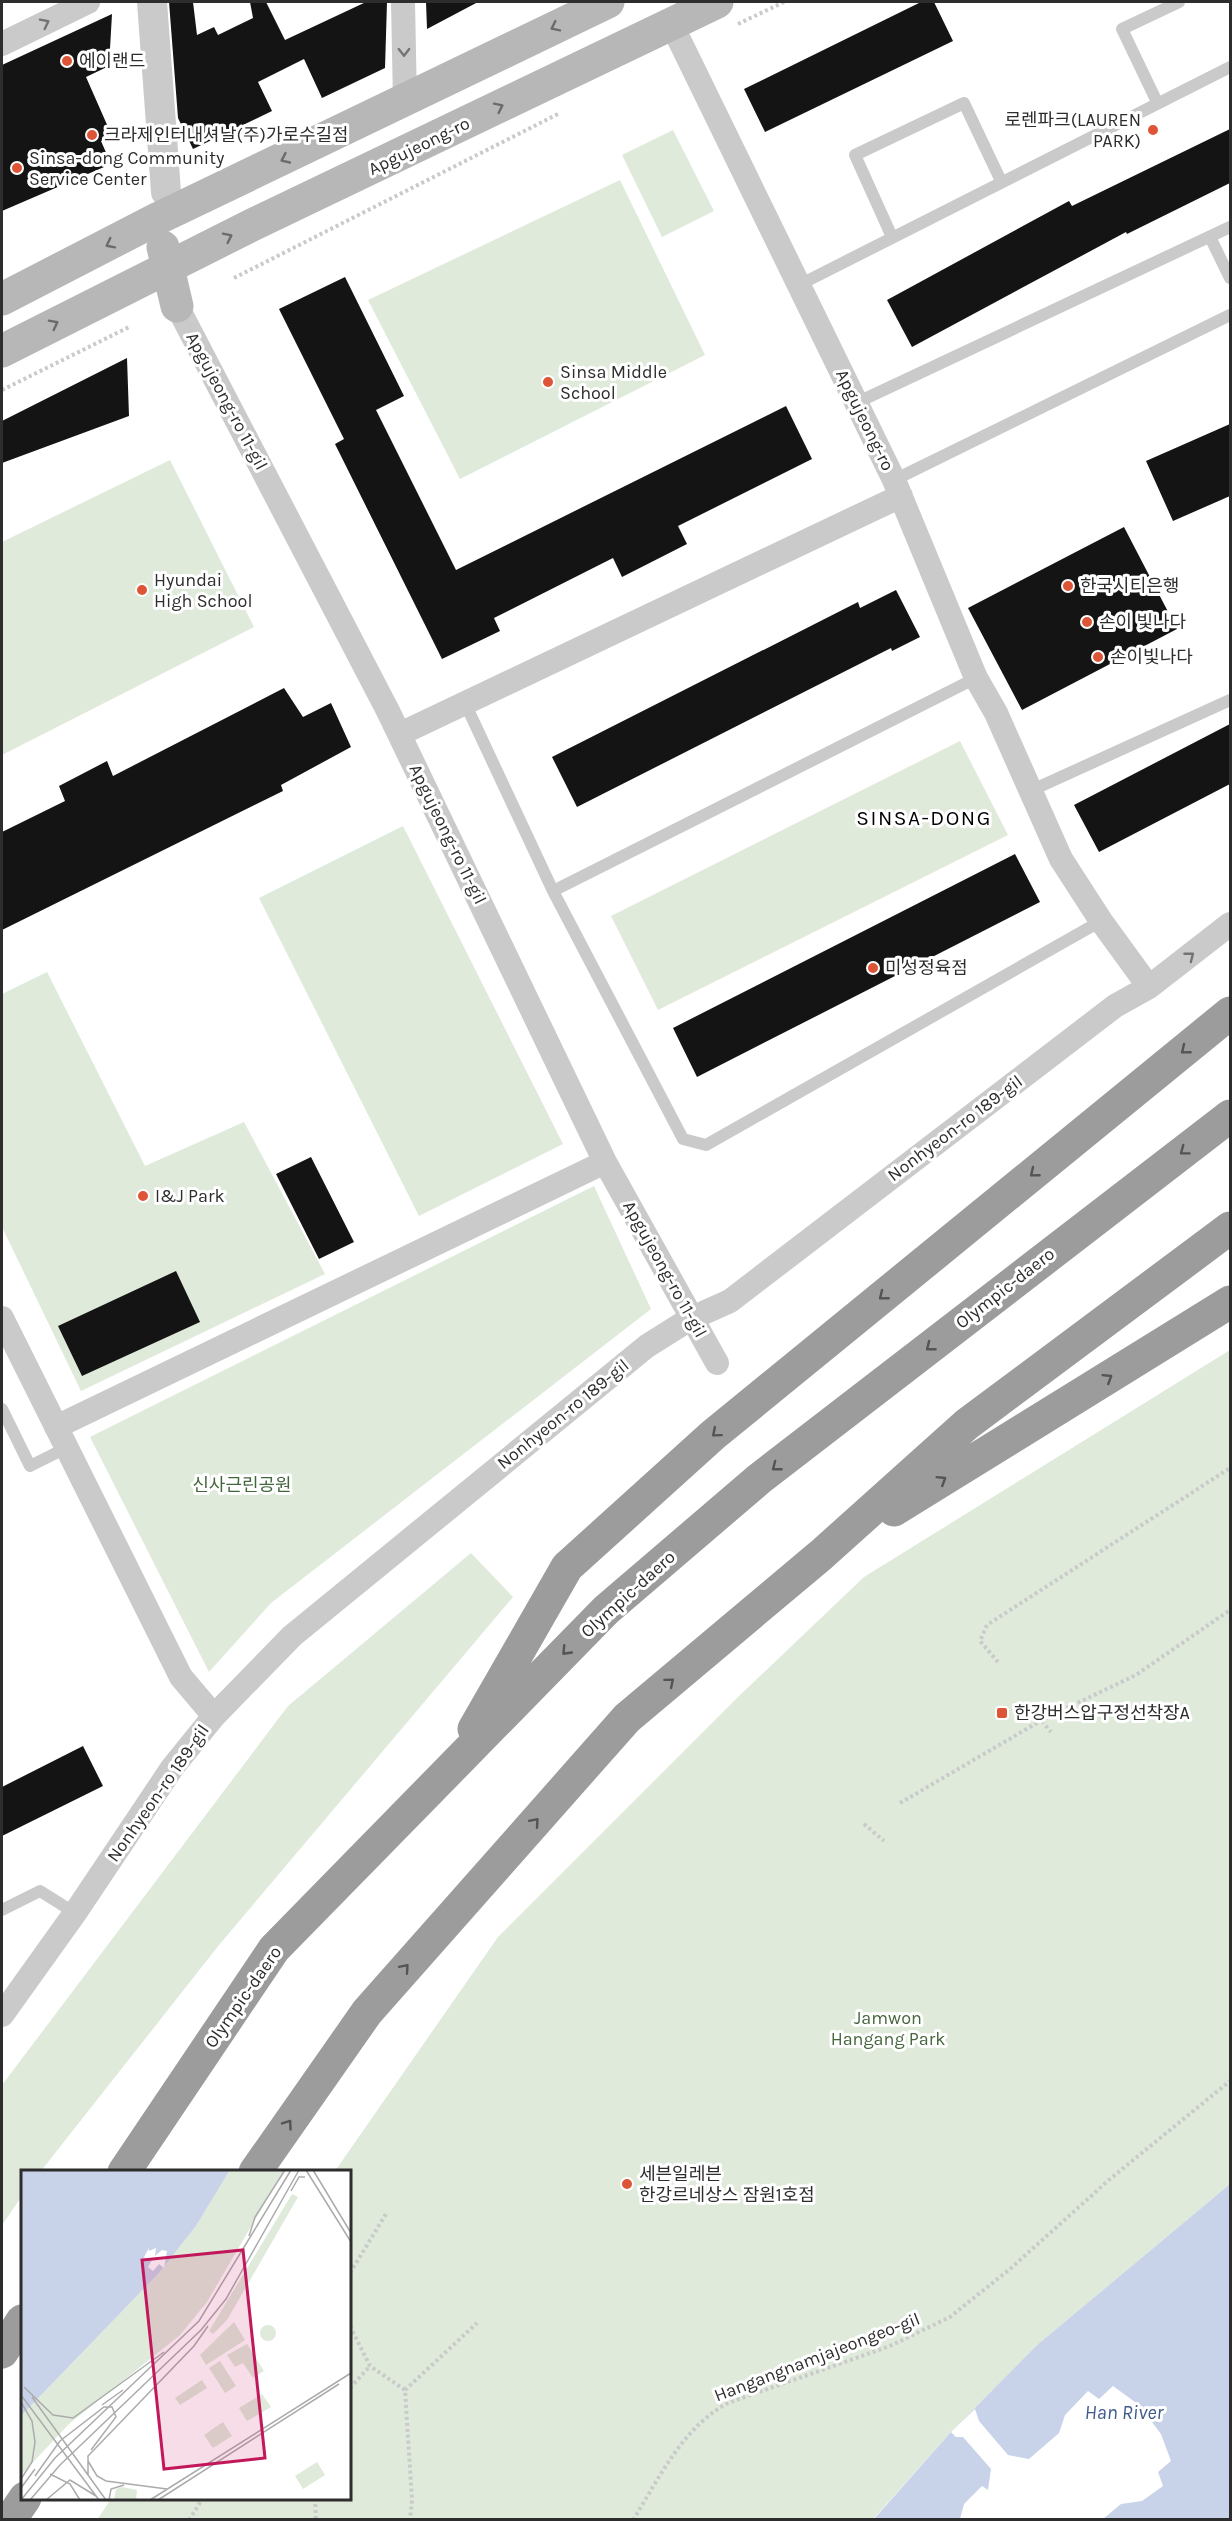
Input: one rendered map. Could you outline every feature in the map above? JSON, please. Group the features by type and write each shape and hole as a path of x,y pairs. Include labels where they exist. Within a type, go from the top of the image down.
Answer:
{"highway":[{"path":"449,1772 567,1567 713,1435 1230,1013"},
{"name":"Olympic-daero","path":"125,2170 274,1949 606,1610 759,1479 1230,1116"},
{"path":"256,2170 367,2012 627,1718 821,1555 967,1424 1230,1228"},
{"path":"821,1555 1230,1302"},
{"path":"2,2352 21,2323"},
{"path":"10,2520 24,2500"}],"main road":[{"path":"2,299 163,205 405,102 608,2"},
{"name":"Apgujeong-ro","path":"2,351 666,12 725,14"},
{"path":"163,205 166,268 177,306"}],"street":[{"path":"2,45 88,2"},
{"path":"152,2 163,205"},
{"path":"403,2 405,102"},
{"name":"Apgujeong-ro","path":"666,12 897,488"},
{"name":"Apgujeong-ro 11-gil","path":"177,306 399,734 605,1162 717,1363"},
{"path":"399,734 897,488 976,678 996,713 1061,859 1101,921 1149,987"},
{"name":"Nonhyeon-ro 189-gil","path":"2,2015 75,1913 172,1768 214,1716 292,1636 647,1346 690,1318 730,1300 1115,1006 1149,987 1230,924"},
{"path":"61,1438 605,1162"},
{"path":"2,1318 181,1677 214,1716"}],"lane":[{"path":"1157,102 1122,29 1179,2"},
{"path":"799,285 1230,67"},
{"path":"892,237 855,155 964,103 1001,182"},
{"path":"856,403 1230,226"},
{"path":"1210,237 1230,278"},
{"name":"Apgujeong-ro","path":"897,488 1230,315"},
{"path":"553,891 976,678"},
{"path":"1030,791 1230,700"},
{"path":"465,703 553,891 683,1139 706,1145 1101,921"},
{"path":"2,1409 30,1466 61,1438"},
{"path":"2,1910 40,1891 75,1913"}],"path":[{"path":"725,14 784,2"},
{"path":"234,278 561,113"},
{"path":"2,390 131,326"},
{"path":"999,1662 980,1641 987,1625 1230,1468"},
{"path":"900,1803 1042,1720 1136,1675 1230,1610"},
{"path":"1042,1720 1051,1732"},
{"path":"864,1824 884,1841"},
{"name":"Hangangnamjajeongeo-gil","path":"633,2520 681,2443 706,2416 728,2403 890,2346 950,2317 1010,2269 1110,2179 1230,2081"},
{"path":"351,2271 386,2214"},
{"path":"405,2390 477,2323"},
{"path":"351,2328 370,2366 405,2390"},
{"path":"351,2387 370,2366"},
{"path":"405,2390 412,2500 410,2520"},
{"path":"189,2520 202,2500"},
{"path":"315,2500 316,2520"}],"green space":[{"path":"673,130 714,211 662,237 622,155"},
{"path":"620,180 705,355 460,479 368,300"},
{"path":"170,460 254,627 2,755 2,542"},
{"path":"960,741 1008,835 658,1010 611,916"},
{"path":"403,826 563,1144 419,1216 259,898"},
{"name":"I&J Park","path":"47,972 145,1166 244,1122 325,1274 81,1391 2,1227 2,994"},
{"name":"신사근린공원","path":"594,1186 651,1309 271,1603 209,1672 90,1437"},
{"name":"Jamwon Hangang Park","path":"1230,1350 1230,2184 1037,2345 951,2432 873,2519 97,2520 110,2500 351,2500 351,2170 336,2170 498,1937 737,1698 864,1577"},
{"path":"471,1553 513,1597 219,1945 42,2170 21,2170 21,2197 2,2225 2,2085 288,1706"}],"water":[{"name":"Han River","path":"1230,2184 1230,2519 873,2520 951,2432 1037,2345"}],"pier":[{"path":"1113,2386 1139,2405 1161,2434 1171,2461 1158,2472 1163,2486 1142,2501 1121,2504 1103,2519 960,2519 964,2504 982,2486 988,2490 991,2469 963,2437 956,2437 951,2432 975,2409 979,2421 1008,2455 1029,2459 1059,2433 1065,2415 1088,2391 1099,2399"}],"building":[{"path":"169,2 193,2 197,35 214,27 218,35 253,18 250,2 266,2 285,40 366,2 387,2 385,68 322,98 304,59 258,82 272,111 193,149 178,118"},
{"path":"426,2 478,2 427,29"},
{"path":"921,2 934,2 953,41 765,132 744,89"},
{"path":"112,14 109,66 86,77 112,136 101,141 111,164 2,211 2,65"},
{"path":"1230,129 1230,183 1127,234 1126,232 912,347 887,300 1069,201 1072,206"},
{"path":"345,277 404,396 376,410 456,570 786,406 812,459 678,526 687,544 622,577 613,558 494,618 500,631 442,659 335,444 344,439 279,309"},
{"path":"127,358 129,416 2,463 2,421"},
{"path":"1230,424 1230,496 1173,521 1146,461"},
{"path":"1124,527 1177,629 1022,710 968,608"},
{"path":"896,590 920,637 892,651 891,648 577,807 552,757 858,602 860,608"},
{"path":"284,688 303,717 331,703 351,747 281,785 283,791 2,930 2,832 65,801 59,786 107,761 113,776"},
{"path":"1230,724 1230,784 1099,852 1074,805"},
{"path":"1015,854 1040,902 697,1077 673,1028"},
{"path":"311,1157 354,1242 319,1259 276,1174"},
{"path":"176,1271 200,1322 82,1376 58,1326"},
{"path":"83,1746 103,1786 2,1836 2,1787"}],"place":[{"name":"에이랜드","path":"67,61"},
{"name":"로렌파크(LAUREN PARK)","path":"1153,130"},
{"name":"크라제인터내셔날(주)가로수길점","path":"92,135"},
{"name":"Sinsa-dong Community Service Center","path":"17,168"},
{"name":"Sinsa Middle School","path":"548,382"},
{"name":"한국시티은행","path":"1068,586"},
{"name":"Hyundai High School","path":"142,590"},
{"name":"손이 빛나다","path":"1087,622"},
{"name":"손이빛나다","path":"1098,657"},
{"name":"미성정육점","path":"873,968"},
{"name":"I&J Park","path":"143,1196"},
{"name":"한강버스압구정선착장A","path":"1002,1713"},
{"name":"세븐일레븐 한강르네상스 잠원1호점","path":"627,2184"}],"district":[{"name":"SINSA-DONG","path":"924,818"}]}
